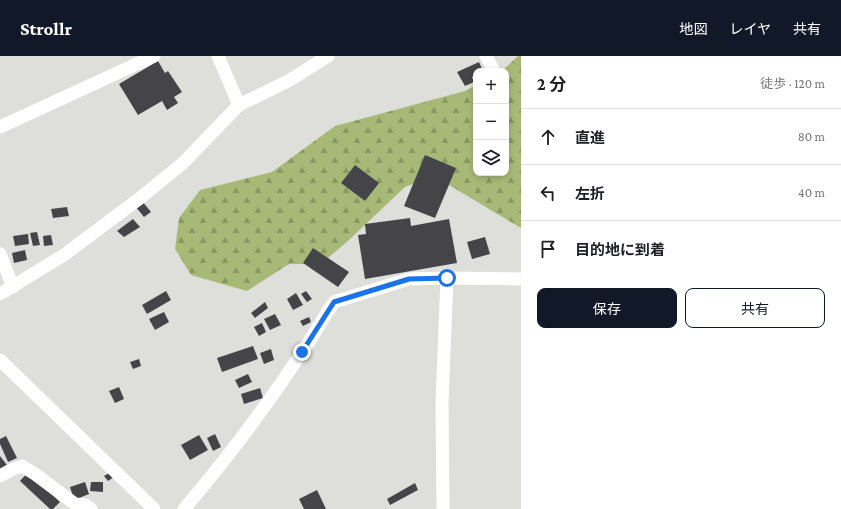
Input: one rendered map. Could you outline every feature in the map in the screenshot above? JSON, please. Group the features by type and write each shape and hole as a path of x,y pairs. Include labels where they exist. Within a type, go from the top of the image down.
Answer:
{"street":[{"path":"0,128 154,56"},
{"path":"218,56 239,105"},
{"path":"0,294 76,247 140,198 183,163 239,105 290,80 328,56"},
{"path":"486,56 492,68"},
{"path":"0,254 13,286"},
{"path":"443,509 442,402 447,278"},
{"path":"184,509 254,422 334,302 409,279 521,279"},
{"path":"0,360 154,509"},
{"path":"0,476 22,466 75,504 85,505 91,509"}],"green space":[{"path":"518,56 521,56 521,228 434,176 405,187 349,240 321,264 289,264 247,291 191,275 175,249 179,218 200,190 272,172 335,126 465,91 473,87 473,176 509,176 509,68 505,68"}],"building":[{"path":"158,61 165,73 168,71 182,92 174,97 178,103 167,110 162,101 138,115 119,84"},
{"path":"479,62 482,68 473,68 473,82 465,86 457,72"},
{"path":"425,155 456,168 435,218 404,206"},
{"path":"355,165 379,183 365,201 341,183"},
{"path":"142,201 151,212 144,217 135,206"},
{"path":"67,207 69,216 53,218 51,209"},
{"path":"410,218 411,226 449,219 457,263 365,279 358,235 366,234 365,224"},
{"path":"133,219 140,227 124,237 117,231"},
{"path":"37,232 40,245 33,246 30,233"},
{"path":"28,234 29,244 15,246 13,236"},
{"path":"51,235 53,245 44,246 43,236"},
{"path":"485,237 490,254 472,259 467,242"},
{"path":"313,248 349,272 338,287 303,263"},
{"path":"25,250 27,260 14,263 12,253"},
{"path":"166,291 171,300 147,314 142,305"},
{"path":"306,291 312,299 307,302 301,294"},
{"path":"296,293 303,305 293,310 287,299"},
{"path":"265,302 268,308 255,318 251,313"},
{"path":"164,312 169,322 155,330 149,319"},
{"path":"275,314 281,325 270,330 264,319"},
{"path":"309,317 311,322 303,326 300,321"},
{"path":"262,323 266,332 259,336 254,327"},
{"path":"253,346 258,359 222,372 217,358"},
{"path":"271,349 274,360 264,364 260,353"},
{"path":"139,359 141,366 133,369 130,362"},
{"path":"248,374 252,382 239,388 235,380"},
{"path":"119,387 124,399 115,403 109,391"},
{"path":"260,388 263,398 244,404 241,394"},
{"path":"215,434 221,447 213,451 207,438"},
{"path":"199,435 208,450 190,460 181,445"},
{"path":"6,436 17,458 8,462 0,444 0,439"},
{"path":"0,456 7,465 0,470"},
{"path":"28,472 60,502 53,509 50,509 20,481"},
{"path":"111,472 114,477 108,481 104,476"},
{"path":"85,482 89,494 74,500 70,487"},
{"path":"91,482 103,482 103,492 90,491"},
{"path":"415,483 418,490 390,505 387,499"},
{"path":"317,490 326,509 304,509 299,499"}],"route":[{"path":"302,352 334,302 409,279 447,278"}]}
